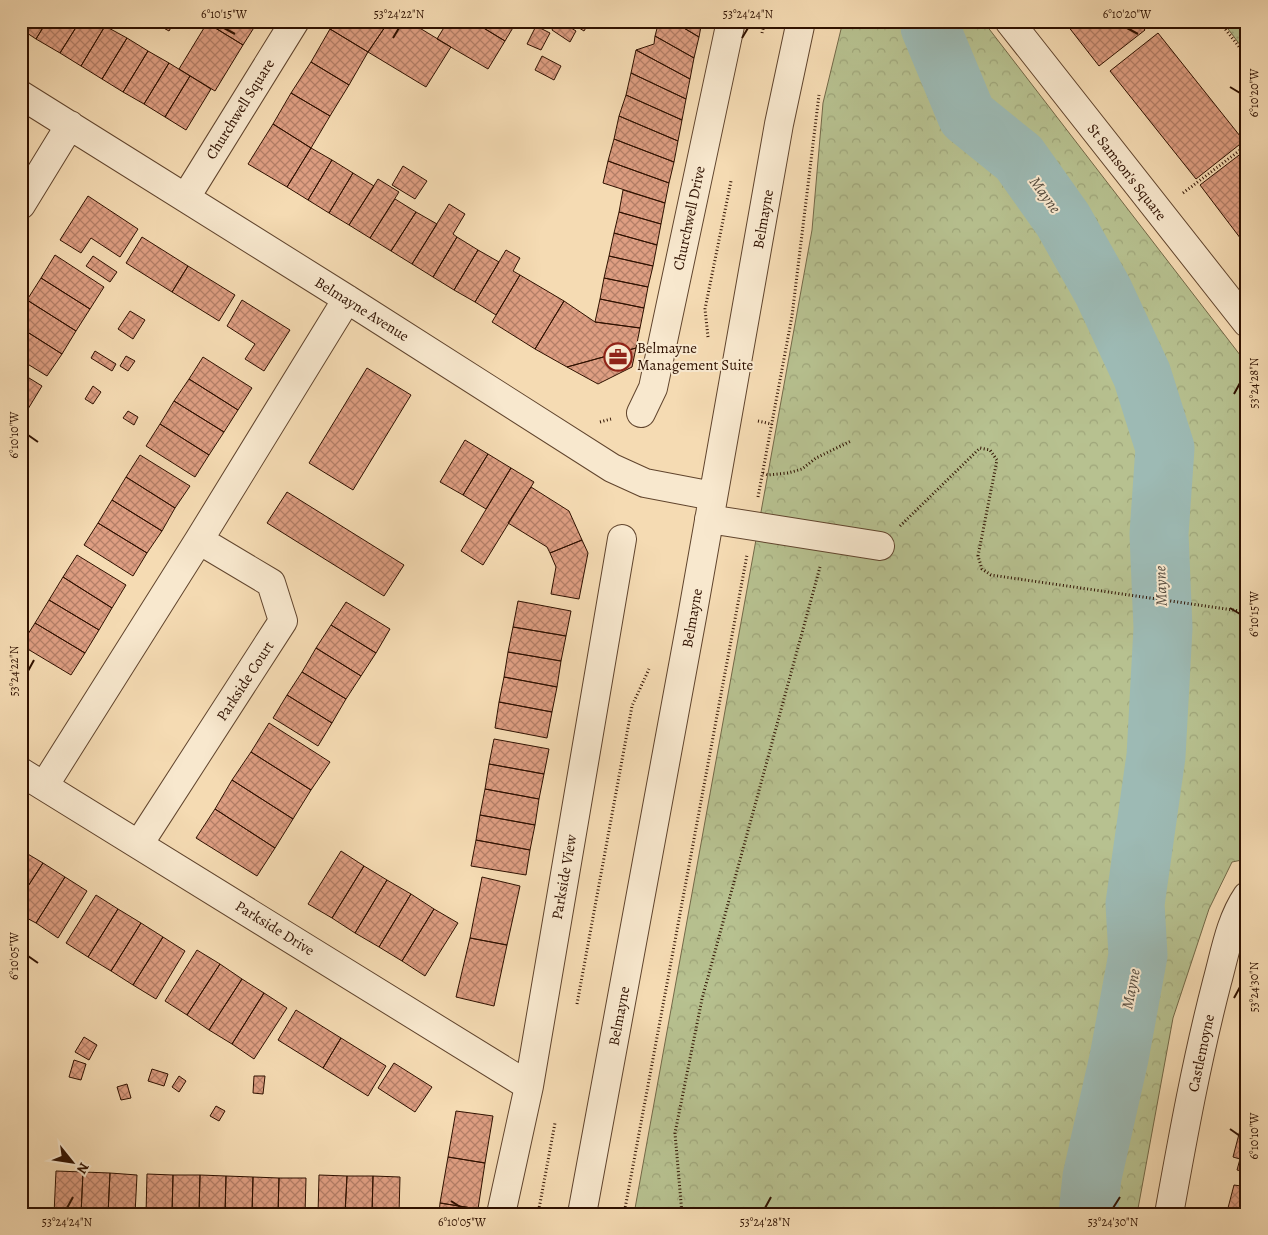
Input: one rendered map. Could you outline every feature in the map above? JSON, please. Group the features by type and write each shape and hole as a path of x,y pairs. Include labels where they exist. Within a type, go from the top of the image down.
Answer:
{"street":[{"name":"Churchwell Square","path":"186,197 295,21"},
{"name":"Churchwell Drive","path":"641,413 653,388 731,21"},
{"name":"Belmayne","path":"582,1214 746,318 779,124 801,21"},
{"name":"St Samson's Square","path":"1009,21 1247,323"},
{"name":"Belmayne Avenue","path":"21,95 186,197 612,468 645,483 711,507 753,525 880,546"},
{"path":"21,205 70,126"},
{"path":"32,779 199,540 347,299"},
{"name":"Parkside View","path":"501,1214 528,1086 622,539"},
{"name":"Parkside Court","path":"139,844 283,621 271,583 199,540"},
{"name":"Parkside Drive","path":"32,779 528,1086"},
{"name":"Castlemoyne","path":"1169,1214 1202,1040 1230,932 1240,906 1247,896"}],"path":[{"path":"761,39 765,21"},
{"path":"1219,21 1247,57"},
{"path":"624,1214 792,316 820,90"},
{"path":"1159,212 1247,145"},
{"path":"709,344 705,309 732,173"},
{"path":"756,421 772,424"},
{"path":"763,473 768,475 788,473 802,469 816,458 851,441"},
{"path":"880,546 980,448 990,450 997,460 978,556 982,569 991,575 1247,612"},
{"path":"682,1214 675,1133 702,999 828,538"},
{"path":"576,1007 632,706"},
{"path":"538,1214 556,1116"}],"green space":[{"path":"843,21 983,21 1247,364 1247,859 1232,862 1209,909 1173,1018 1137,1214 634,1214 812,230 823,103"},
{"path":"1222,21 1247,21 1247,54"}],"building":[{"path":"22,21 47,21 36,39 21,29"},
{"path":"47,21 80,21 60,53 36,39"},
{"path":"80,21 97,21 105,26 81,66 60,53"},
{"path":"151,21 175,21 169,31"},
{"path":"204,21 248,21 255,26 243,45"},
{"path":"335,21 389,21 368,52 330,29"},
{"path":"389,21 408,21 451,47 426,87 368,52"},
{"path":"448,21 472,21 505,41 488,69 437,39"},
{"path":"472,21 517,21 505,41"},
{"path":"556,21 560,21 576,31 570,42 552,30"},
{"path":"568,21 590,21 584,31"},
{"path":"659,21 672,21 699,37 694,58 655,36"},
{"path":"672,21 702,21 699,37"},
{"path":"1064,21 1138,21 1145,30 1099,66"},
{"path":"207,23 243,45 215,91 179,69"},
{"path":"105,26 127,38 102,79 81,66"},
{"path":"536,26 550,33 541,50 527,44"},
{"path":"330,29 368,52 349,85 311,62"},
{"path":"1158,33 1244,141 1196,179 1110,71"},
{"path":"655,36 694,58 690,79 636,50 654,44"},
{"path":"127,38 148,51 123,92 102,79"},
{"path":"636,50 690,79 686,99 631,73"},
{"path":"148,51 169,63 144,104 123,92"},
{"path":"542,56 561,66 554,80 535,70"},
{"path":"311,62 349,85 330,116 291,93"},
{"path":"169,63 190,76 165,117 144,104"},
{"path":"631,73 686,99 682,120 626,95"},
{"path":"190,76 211,89 186,130 165,117"},
{"path":"291,93 330,116 311,148 273,124"},
{"path":"626,95 682,120 678,141 619,116"},
{"path":"619,116 678,141 674,162 614,139"},
{"path":"273,124 311,148 287,187 248,164"},
{"path":"614,139 674,162 669,183 608,161"},
{"path":"311,148 332,160 308,200 287,187"},
{"path":"1247,149 1247,247 1200,185"},
{"path":"332,160 353,173 329,213 308,200"},
{"path":"608,161 669,183 665,203 603,183"},
{"path":"403,166 427,181 415,199 392,185"},
{"path":"353,173 374,186 349,225 329,213"},
{"path":"378,179 399,192 370,238 349,225"},
{"path":"623,190 665,203 661,224 619,212"},
{"path":"88,196 138,229 120,257 91,238 81,253 60,240"},
{"path":"395,199 416,212 391,251 370,238"},
{"path":"449,204 465,214 453,234 457,237 433,277 412,264"},
{"path":"416,212 437,224 412,264 391,251"},
{"path":"619,212 661,224 657,245 614,233"},
{"path":"614,233 657,245 653,266 609,256"},
{"path":"142,237 188,266 172,292 126,263"},
{"path":"457,237 478,250 454,290 433,277"},
{"path":"478,250 499,262 475,302 454,290"},
{"path":"506,250 520,258 513,271 520,275 496,315 475,302"},
{"path":"55,255 104,287 90,309 41,278"},
{"path":"93,256 117,272 110,282 86,266"},
{"path":"609,256 653,266 648,287 604,278"},
{"path":"188,266 235,295 219,321 172,292"},
{"path":"520,275 564,301 535,349 492,322"},
{"path":"41,278 90,309 76,331 27,300"},
{"path":"604,278 648,287 644,308 600,299"},
{"path":"600,299 644,308 640,328 595,322"},
{"path":"27,300 76,331 62,354 21,328 21,309"},
{"path":"242,300 290,330 264,371 245,359 255,344 227,326"},
{"path":"564,301 595,322 640,328 636,348 567,367 535,349"},
{"path":"130,311 145,320 133,339 118,329"},
{"path":"21,328 62,354 47,376 21,360"},
{"name":"Belmayne Management Suite","path":"636,348 632,367 598,384 567,367"},
{"path":"95,351 116,364 112,371 91,358"},
{"path":"126,356 135,361 128,371 120,366"},
{"path":"203,357 252,388 238,410 189,379"},
{"path":"367,368 411,395 353,490 309,463"},
{"path":"21,373 42,386 28,409 21,404"},
{"path":"189,379 238,410 224,432 174,401"},
{"path":"93,386 101,392 93,404 85,399"},
{"path":"174,401 224,432 209,455 160,424"},
{"path":"128,411 138,417 134,425 123,418"},
{"path":"160,424 209,455 195,477 146,446"},
{"path":"465,440 488,454 463,495 440,482"},
{"path":"488,454 511,468 486,509 463,495"},
{"path":"140,455 190,486 175,508 126,477"},
{"path":"511,468 534,482 483,565 461,551"},
{"path":"126,477 175,508 162,531 112,500"},
{"path":"531,487 569,511 582,540 550,553 547,547 508,523"},
{"path":"287,492 404,565 384,596 267,523"},
{"path":"112,500 162,531 147,553 98,523"},
{"path":"98,523 147,553 133,576 84,545"},
{"path":"582,540 588,553 579,599 551,594 556,567 550,553"},
{"path":"77,555 126,585 112,608 63,577"},
{"path":"63,577 112,608 99,630 49,600"},
{"path":"49,600 99,630 85,653 35,623"},
{"path":"518,601 571,611 566,636 513,627"},
{"path":"346,602 390,629 376,653 331,625"},
{"path":"35,623 85,653 71,675 21,645"},
{"path":"331,625 376,653 361,676 316,648"},
{"path":"513,627 566,636 561,661 508,652"},
{"path":"316,648 361,676 346,699 302,672"},
{"path":"508,652 561,661 557,687 504,677"},
{"path":"302,672 346,699 332,723 287,695"},
{"path":"504,677 557,687 552,712 499,702"},
{"path":"287,695 332,723 318,746 273,718"},
{"path":"499,702 552,712 547,738 495,728"},
{"path":"269,723 330,762 311,790 251,752"},
{"path":"494,739 549,749 544,774 489,764"},
{"path":"251,752 311,790 293,819 232,780"},
{"path":"489,764 544,774 539,799 485,789"},
{"path":"232,780 293,819 275,848 215,809"},
{"path":"485,789 539,799 535,825 480,815"},
{"path":"215,809 275,848 257,876 196,838"},
{"path":"480,815 535,825 530,850 476,840"},
{"path":"476,840 530,850 526,875 471,866"},
{"path":"21,850 43,863 21,897"},
{"path":"341,851 364,866 332,918 308,904"},
{"path":"43,863 65,877 36,923 21,915 21,897"},
{"path":"364,866 387,880 355,933 332,918"},
{"path":"65,877 87,891 58,938 36,923"},
{"path":"482,877 520,886 507,945 470,938"},
{"path":"387,880 411,894 379,947 355,933"},
{"path":"411,894 434,909 402,961 379,947"},
{"path":"96,895 118,909 88,957 66,943"},
{"path":"118,909 141,923 111,971 88,957"},
{"path":"434,909 458,923 425,976 402,961"},
{"path":"141,923 163,937 133,985 111,971"},
{"path":"163,937 185,951 156,999 133,985"},
{"path":"470,938 507,945 494,1006 456,997"},
{"path":"197,950 220,964 187,1015 165,1001"},
{"path":"220,964 242,979 209,1030 187,1015"},
{"path":"242,979 264,993 232,1044 209,1030"},
{"path":"264,993 287,1008 254,1059 232,1044"},
{"path":"296,1010 341,1038 323,1068 278,1040"},
{"path":"84,1037 97,1045 89,1060 75,1052"},
{"path":"341,1038 386,1066 368,1096 323,1068"},
{"path":"74,1060 86,1064 81,1080 69,1077"},
{"path":"394,1063 432,1087 415,1112 378,1088"},
{"path":"152,1069 168,1074 164,1086 148,1081"},
{"path":"179,1076 186,1081 179,1092 172,1087"},
{"path":"254,1076 265,1076 263,1094 253,1093"},
{"path":"127,1084 131,1098 121,1100 117,1087"},
{"path":"216,1106 225,1111 219,1121 210,1116"},
{"path":"1245,1110 1247,1111 1247,1135 1239,1134"},
{"path":"456,1111 493,1116 485,1163 448,1157"},
{"path":"1239,1134 1247,1135 1247,1172 1237,1170 1240,1159 1233,1157"},
{"path":"448,1157 485,1163 478,1209 440,1203"},
{"path":"56,1171 83,1172 81,1214 54,1214"},
{"path":"83,1172 110,1173 108,1214 81,1214"},
{"path":"110,1173 137,1175 135,1214 108,1214"},
{"path":"147,1174 173,1175 172,1214 146,1214"},
{"path":"173,1175 200,1175 199,1214 172,1214"},
{"path":"200,1175 226,1176 225,1214 199,1214"},
{"path":"319,1175 347,1176 345,1214 318,1214"},
{"path":"1244,1175 1247,1176 1247,1213 1228,1208 1234,1185 1241,1186"},
{"path":"226,1176 253,1177 252,1214 225,1214"},
{"path":"347,1176 373,1176 372,1214 345,1214"},
{"path":"373,1176 400,1177 399,1214 372,1214"},
{"path":"253,1177 279,1178 278,1214 252,1214"},
{"path":"279,1178 306,1178 305,1214 278,1214"},
{"path":"440,1203 478,1209 477,1214 439,1214"},
{"path":"1228,1208 1247,1213 1247,1214 1227,1214"}],"waterway":[{"name":"Mayne","path":"930,21 930,27 967,116 1019,158 1063,220 1103,291 1142,375 1165,448 1159,534 1163,628 1156,756 1135,904 1138,955 1119,1058 1092,1177 1088,1214"}],"place":[{"name":"Belmayne Management Suite","path":"618,357"}]}
